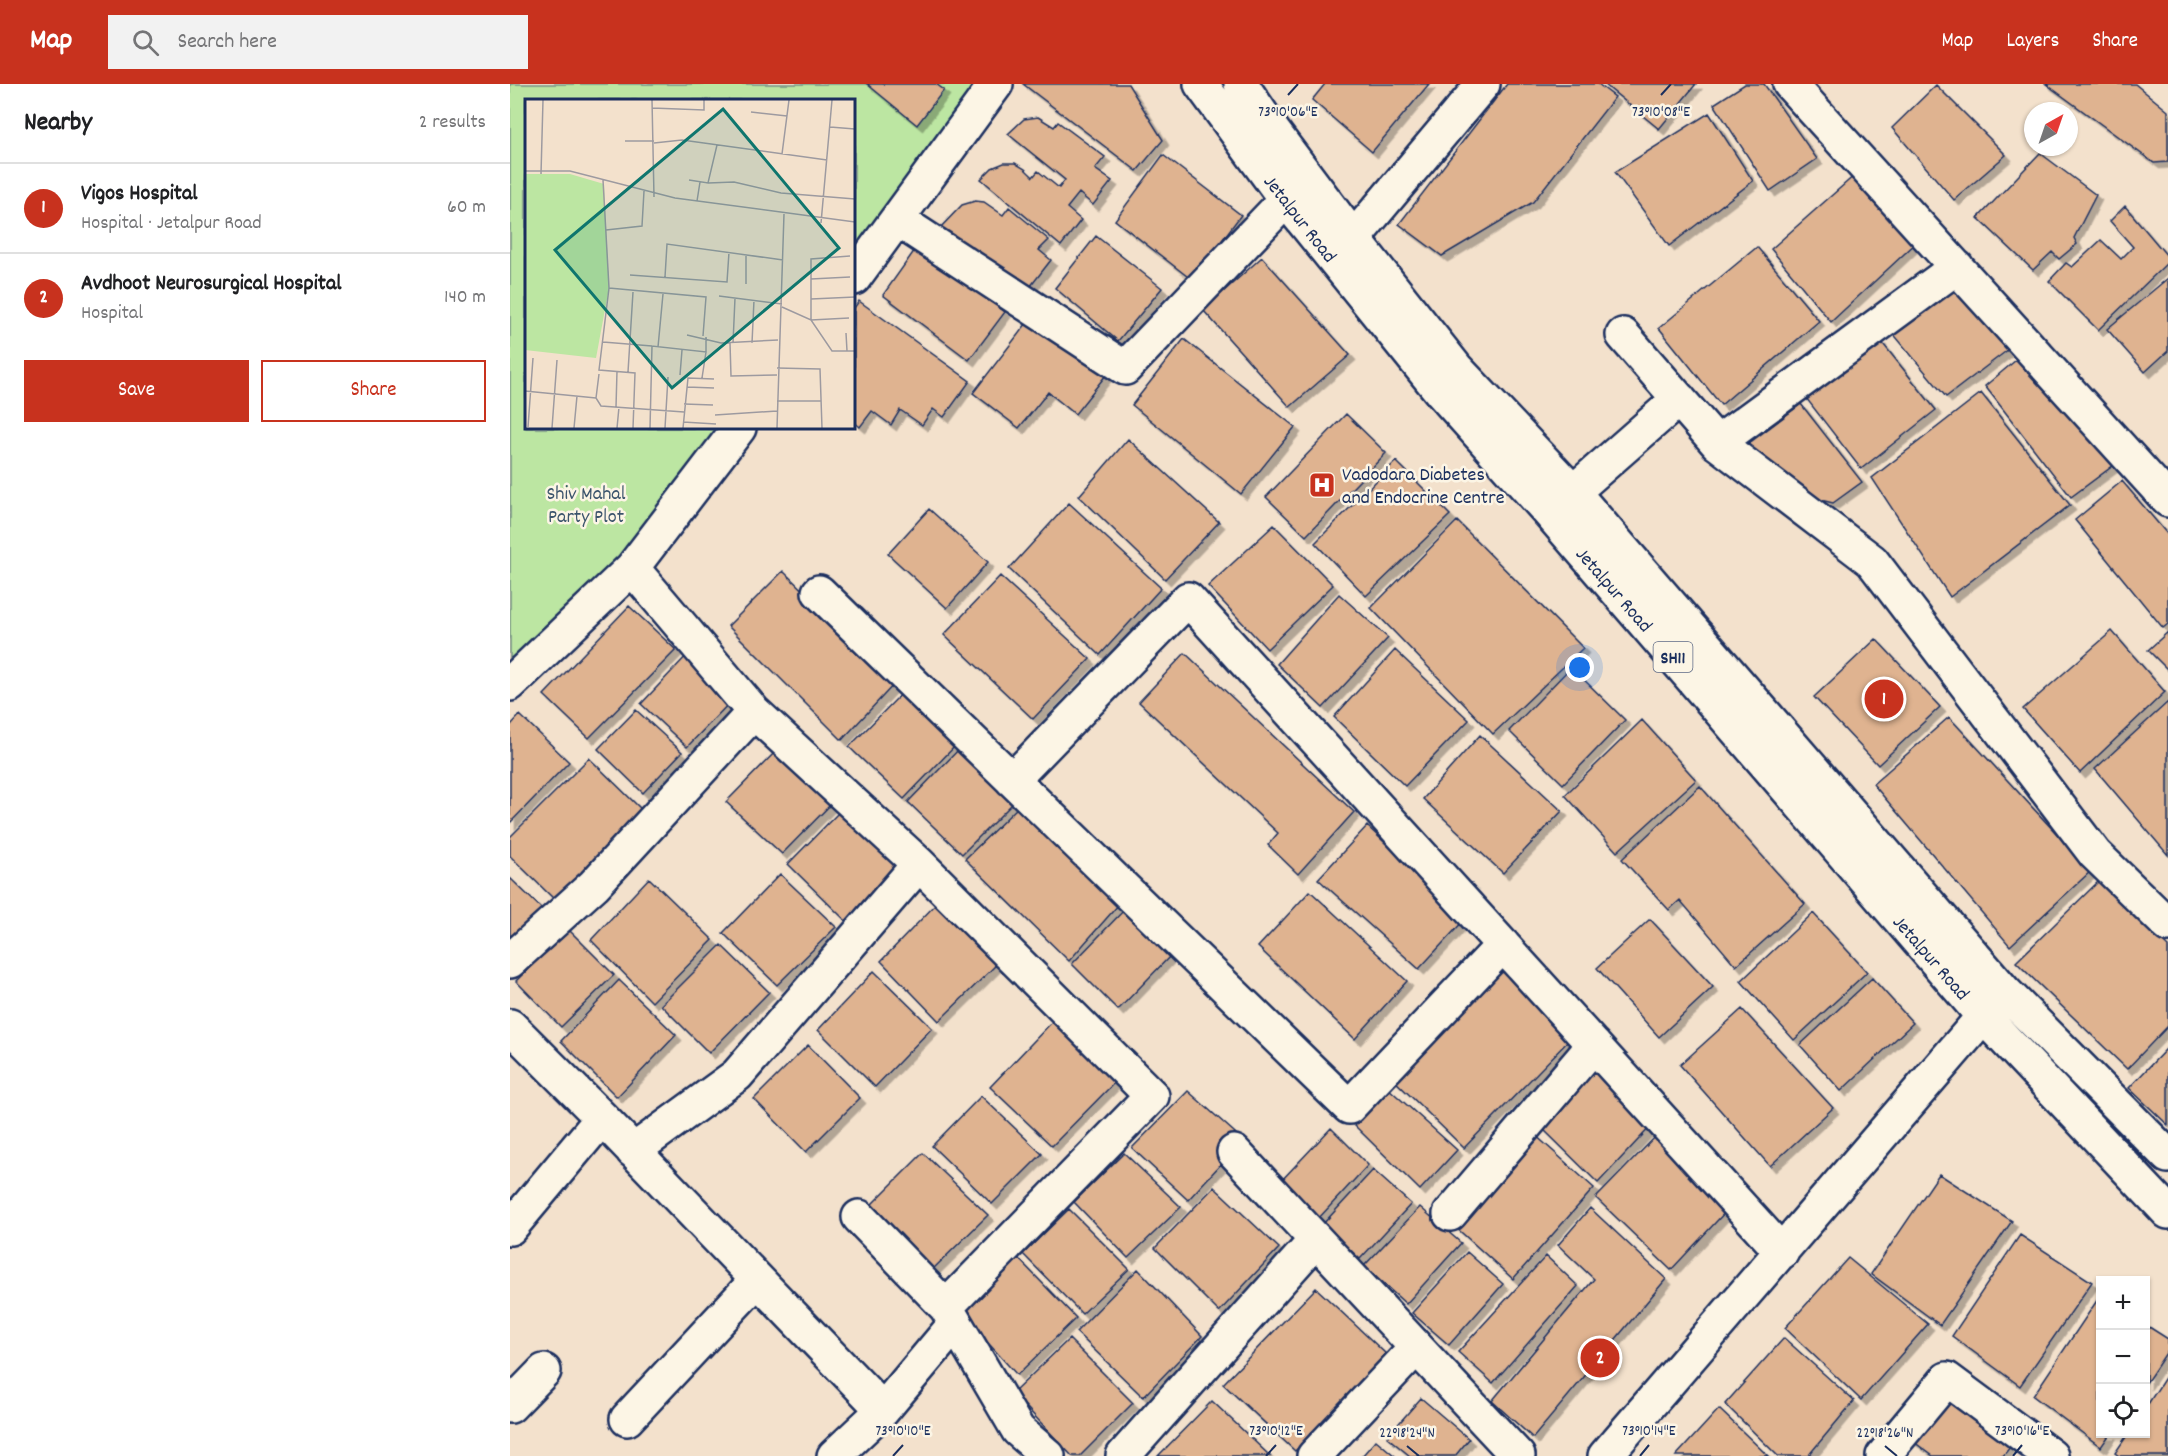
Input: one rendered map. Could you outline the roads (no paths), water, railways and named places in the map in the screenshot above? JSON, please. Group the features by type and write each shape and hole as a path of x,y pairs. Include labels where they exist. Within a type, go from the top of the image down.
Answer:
{"street":[{"path":"855,277 996,84"},
{"name":"Jetalpur Road","path":"1201,84 1286,200 1344,249 1573,492 2005,992 2168,1156"},
{"name":"Jetalpur Road","path":"1240,84 1308,177 1344,249 1441,392 1547,510 1983,1016 2168,1212"},
{"path":"1344,249 1483,84"},
{"path":"1790,84 2168,500"},
{"path":"898,220 1125,368 1308,177"},
{"path":"1718,443 1957,267"},
{"path":"1623,335 1718,443 1872,561 2096,854 2168,925"},
{"path":"1573,492 1679,399"},
{"path":"510,684 632,568 738,429"},
{"path":"632,568 754,712 919,864 1152,1096 951,1315 883,1410 834,1456"},
{"path":"819,592 1349,1107 1503,945"},
{"path":"1012,780 1188,599 1782,1252"},
{"path":"510,961 594,885 754,712"},
{"path":"633,1151 737,1075 919,864"},
{"path":"1605,1456 2005,992"},
{"path":"510,1026 602,1118 883,1410"},
{"path":"1450,1214 1594,1045"},
{"path":"510,1228 602,1118"},
{"path":"1234,1152 1518,1456"},
{"path":"859,1217 951,1315 1018,1430 1048,1456"},
{"path":"1123,1456 1316,1240"},
{"path":"627,1419 757,1280"},
{"path":"1314,1456 1416,1348"},
{"path":"510,1406 544,1371"},
{"path":"1883,1456 1947,1379 2051,1456"}],"place":[{"name":"Vadodara Diabetes and Endocrine Centre","path":"1322,485"},
{"name":"Vigos Hospital","path":"1884,699"},
{"name":"Avdhoot Neurosurgical Hospital","path":"1600,1358"}],"park label":[{"name":"Shiv Mahal Party Plot","path":"586,504"}]}
